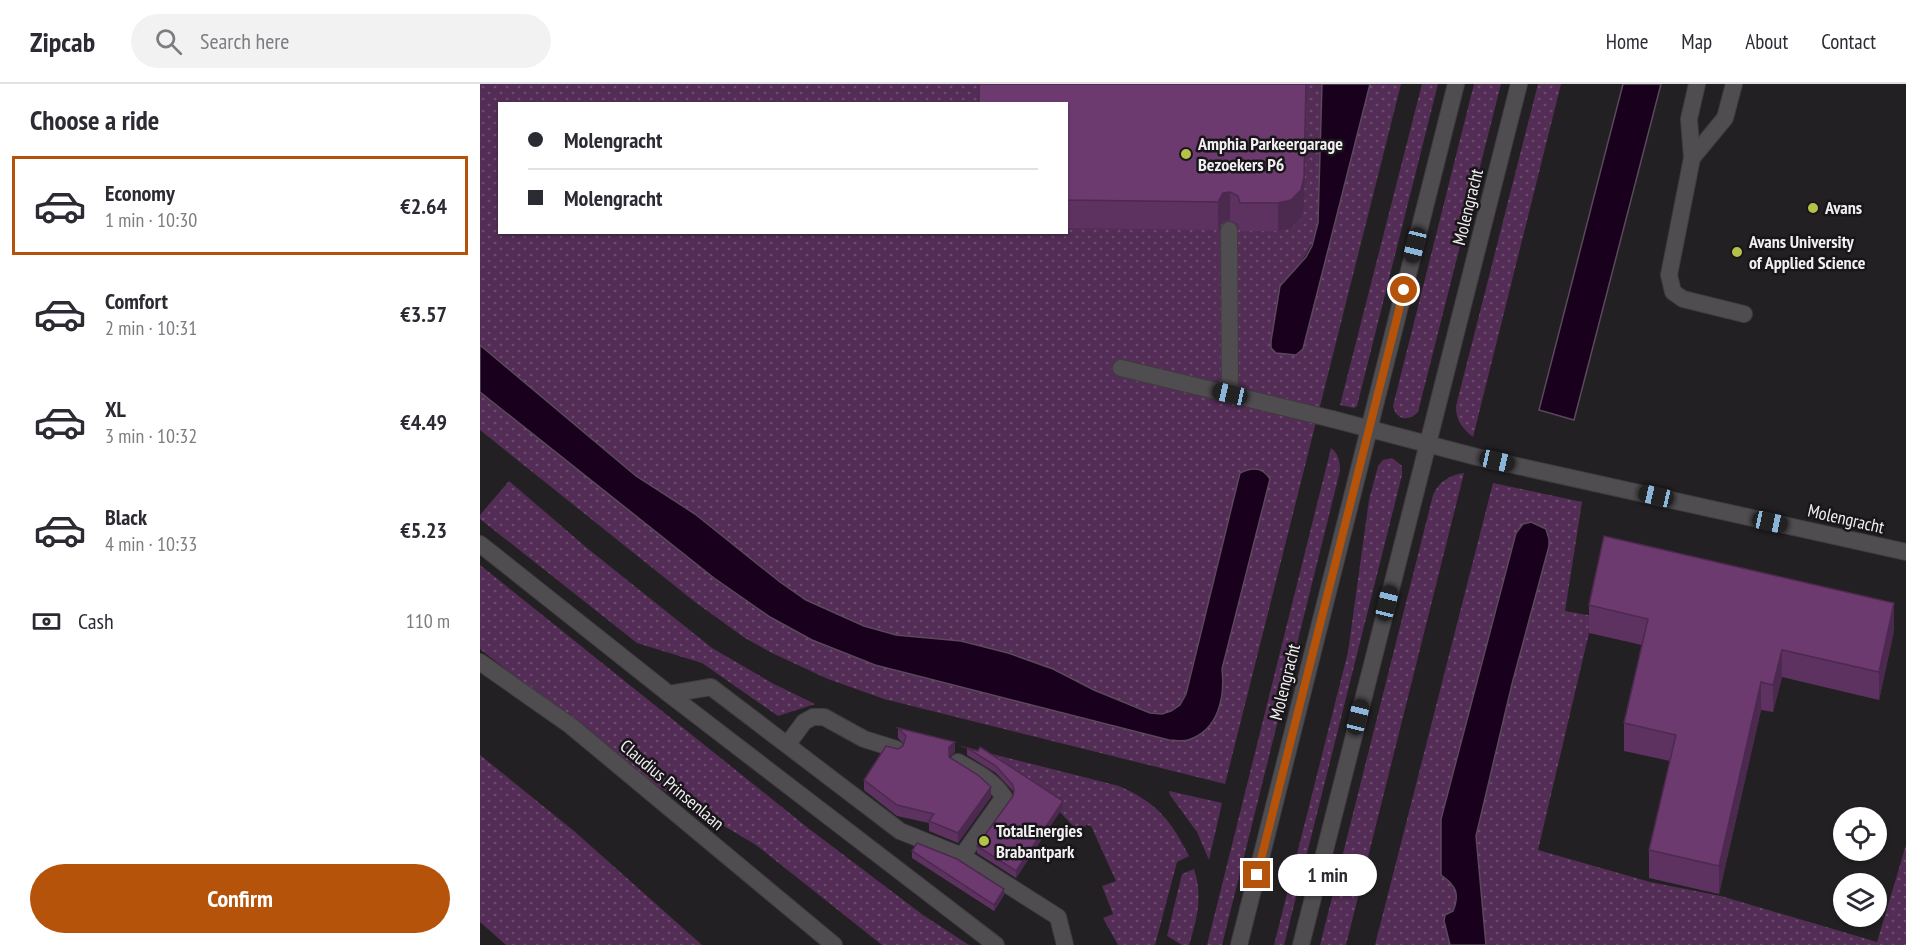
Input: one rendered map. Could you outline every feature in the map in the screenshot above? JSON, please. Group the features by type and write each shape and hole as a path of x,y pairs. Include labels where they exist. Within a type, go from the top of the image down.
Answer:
{"street":[{"name":"Molengracht","path":"1239,945 1456,84"},
{"name":"Molengracht","path":"1301,945 1520,84"},
{"path":"1696,84 1689,118 1692,158 1669,275 1673,292 1683,299 1744,314"},
{"path":"1692,158 1725,118 1734,84"},
{"path":"1229,230 1230,394"},
{"name":"Molengracht","path":"1120,368 1369,428 1477,457 1906,552"},
{"path":"480,544 669,694 996,945"},
{"name":"Claudius Prinsenlaan","path":"480,662 571,726 834,945"},
{"path":"669,694 711,687 900,831 962,856 1058,917 1065,945"},
{"path":"787,745 804,722 813,717 824,717 864,739 896,749"},
{"path":"958,762 987,778 1004,797 962,856"}],"shaded area":[{"path":"480,84 1322,84 1316,233 1304,258 1280,286 1276,353 1297,355 1303,349 1370,84 1401,84 1225,784 884,699 828,679 772,653 745,638 695,602 480,430 480,392 714,578 770,617 812,640 875,665 1169,740 1222,669 1270,480 1266,472 1253,469 1240,473 1190,684 1180,705 1162,714 1150,713 1094,690 1053,669 961,641 896,635 834,614 806,600 780,582 695,514 636,476 480,345"},
{"path":"1322,84 1370,84 1303,349 1296,355 1276,353 1271,348 1271,341 1280,286 1306,257 1312,246 1318,223"},
{"path":"1422,84 1438,84 1357,406 1354,408 1340,405"},
{"path":"1474,84 1501,84 1418,412 1411,417 1403,418 1397,414 1393,406"},
{"path":"1538,84 1561,84 1473,437 1460,424 1456,406"},
{"path":"1623,84 1661,84 1574,420 1539,410"},
{"path":"480,345 636,476 695,514 806,600 864,626 896,635 961,641 1008,653 1053,669 1094,690 1150,713 1162,714 1171,711 1180,705 1186,694 1240,473 1253,469 1261,470 1270,479 1222,669 1221,701 1213,721 1207,729 1188,740 1169,740 875,665 812,640 770,617 714,578 480,392"},
{"path":"1331,448 1338,458 1340,471 1222,945 1207,945"},
{"path":"1392,458 1402,466 1402,475 1284,945 1274,945 1348,652 1369,500 1378,466 1383,460"},
{"path":"1464,473 1346,945 1320,945 1433,495 1445,480"},
{"path":"509,481 587,548 712,648 772,683 815,704 778,716 702,663 637,643 480,519 480,515"},
{"path":"1493,483 1582,502 1565,611 1593,616 1538,850 1650,882 1721,896 1877,942 1881,927 1887,927 1887,909 1906,845 1906,945 1486,945 1476,836 1512,684 1549,546 1523,524 1516,533 1441,819 1452,882 1457,896 1453,911 1445,915 1444,920 1450,945 1375,945"},
{"path":"1531,522 1546,529 1549,546 1512,684 1476,836 1486,945 1450,945 1444,921 1445,915 1453,911 1456,895 1450,882 1441,875 1441,819 1516,533 1523,524"},
{"path":"480,565 808,828 923,915 969,945 882,945 756,845 640,776 480,649"},
{"path":"957,745 1119,786 1153,806 1169,822 1189,856 1177,862 1155,945 1118,945 1103,918 1113,914 1102,886 1116,881 1091,826 1087,825 1077,830 1060,812 1062,807 981,753"},
{"path":"480,755 574,831 702,945 506,945 480,922"},
{"path":"1169,791 1222,803 1209,860 1197,832"},
{"path":"1194,869 1198,888 1196,917 1189,945 1182,945 1167,936 1182,874"}],"building":[{"name":"Amphia Parkeergarage Bezoekers P6","path":"979,84 1306,84 1304,177 1301,190 1291,200 1278,203 1240,203 1238,196 1230,192 1223,193 1218,202 1068,200 1068,102 979,102"},
{"path":"1604,536 1894,603 1879,672 1782,650 1773,685 1761,682 1719,866 1649,850 1676,735 1624,723 1648,619 1589,605"},
{"path":"898,728 955,742 949,747 949,757 978,775 991,787 958,833 929,821 934,814 897,805 864,780 886,746 898,749 903,746 906,736"},
{"path":"980,747 1063,801 1016,871 977,846 1013,796 1014,791 1013,785 996,766 967,748 978,751"},
{"path":"917,843 957,859 1004,889 994,905 912,851"}],"place":[{"name":"Amphia Parkeergarage Bezoekers P6","path":"1186,154"},
{"name":"Avans","path":"1813,208"},
{"name":"Avans University of Applied Science","path":"1737,252"},
{"name":"TotalEnergies Brabantpark","path":"984,841"}],"route":[{"path":"1257,875 1404,290"}]}
